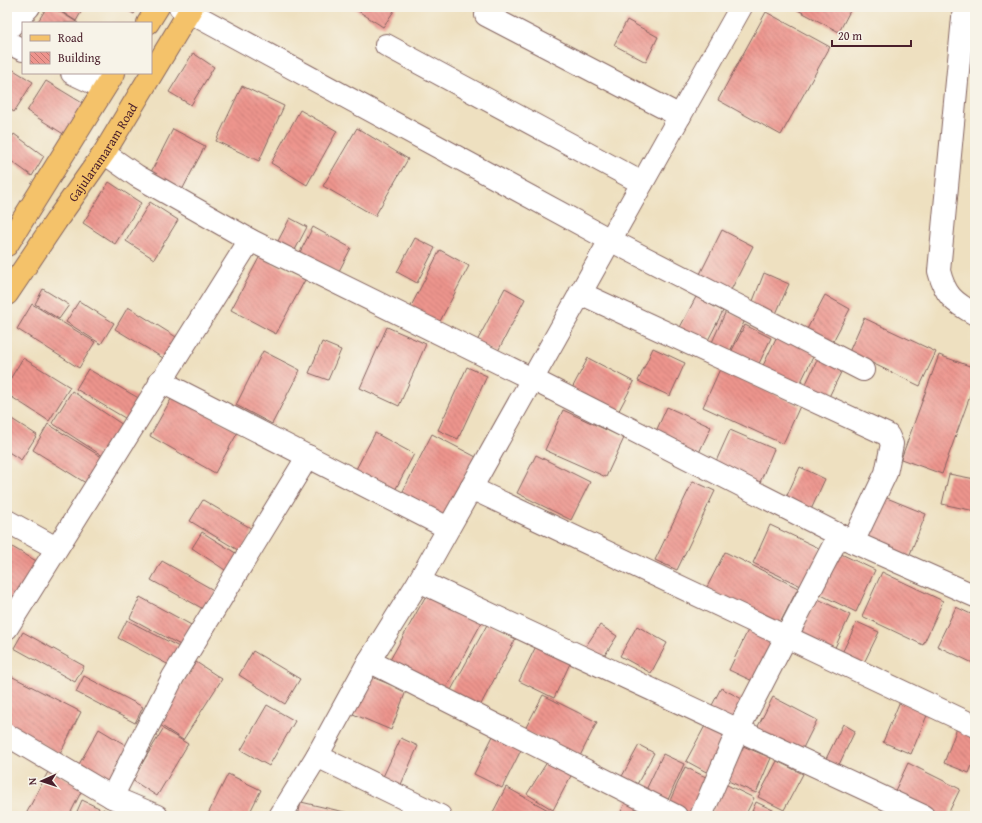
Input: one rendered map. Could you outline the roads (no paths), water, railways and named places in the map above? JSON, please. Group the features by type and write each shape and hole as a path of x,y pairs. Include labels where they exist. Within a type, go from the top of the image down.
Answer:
{"main road":[{"path":"149,22 158,7"},
{"name":"Gajularamaram Road","path":"152,70 187,9"},
{"name":"Gajularamaram Road","path":"7,294 104,153 150,74"},
{"path":"7,245 109,81"}],"street":[{"path":"7,30 29,7"},
{"path":"492,7 486,15 680,116"},
{"path":"280,816 317,756 369,661 419,581 741,7"},
{"path":"187,9 610,240 863,370"},
{"path":"967,12 939,271 947,294 959,306 975,314"},
{"path":"7,42 22,50"},
{"path":"386,46 642,183"},
{"path":"77,74 109,81"},
{"path":"104,153 137,176 250,240 532,379 846,539 975,596"},
{"path":"7,628 160,381 250,240"},
{"path":"580,293 888,435 892,444 886,473 787,638 738,730 701,816"},
{"path":"160,381 448,528"},
{"path":"112,797 172,677 308,456"},
{"path":"471,488 975,726"},
{"path":"7,521 56,548"},
{"path":"419,581 922,816"},
{"path":"369,661 676,816"},
{"path":"7,735 112,797 157,816"},
{"path":"317,756 440,816"}]}
